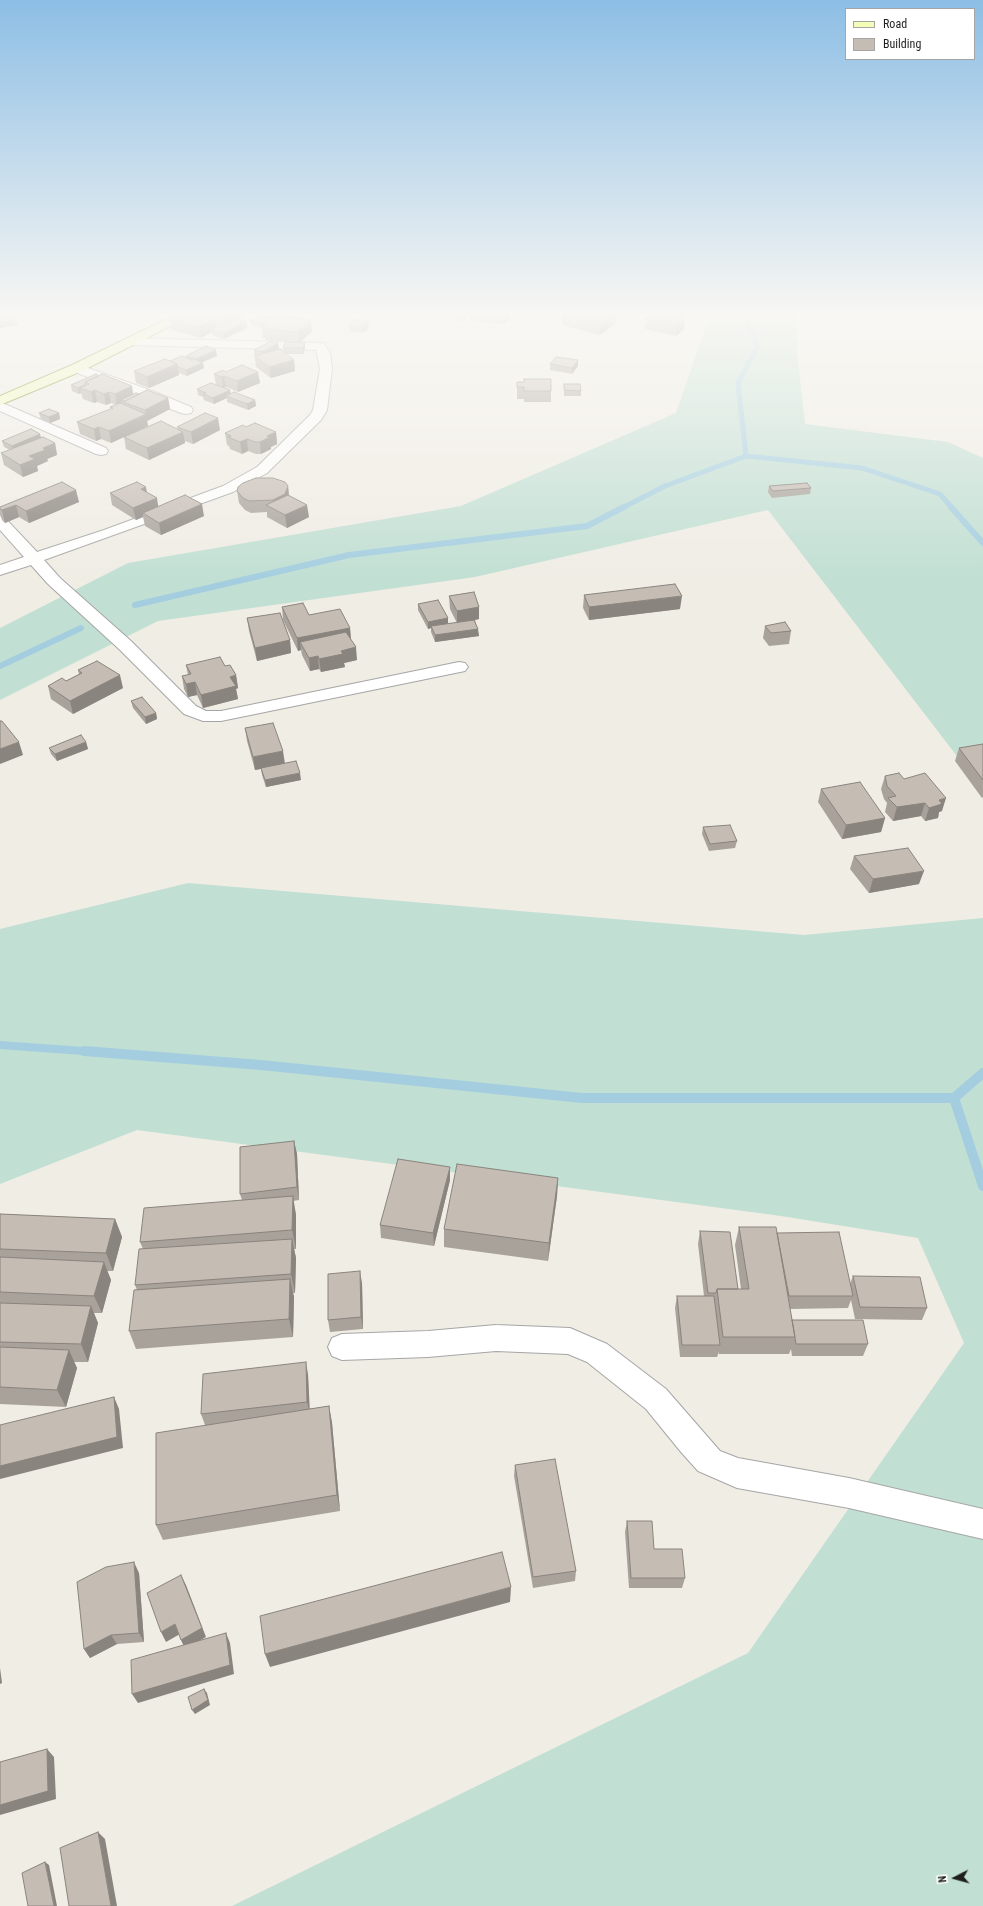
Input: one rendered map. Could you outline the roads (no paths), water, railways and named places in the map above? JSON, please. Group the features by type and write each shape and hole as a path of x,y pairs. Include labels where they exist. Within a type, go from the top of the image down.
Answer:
{"street":[{"path":"169,403 186,410"},
{"path":"0,570 228,489 262,470 316,417 320,410 321,403"},
{"path":"0,406 101,451"},
{"path":"0,522 54,581 125,645 190,710 203,716 221,716 459,667"},
{"path":"342,1347 428,1344 496,1338 570,1341 597,1353 656,1399 691,1442 709,1461 737,1474 849,1493 983,1524"}],"waterway":[{"path":"740,403 746,456"},
{"path":"622,508 665,486 746,456"},
{"path":"746,456 862,468 940,494 952,508"},
{"path":"135,605 349,555 587,526 624,507"},
{"path":"951,507 983,543"},
{"path":"0,666 81,628"},
{"path":"0,1045 93,1052"},
{"path":"84,1051 93,1052"},
{"path":"93,1052 97,1052"},
{"path":"93,1052 261,1065 582,1098 954,1098"},
{"path":"954,1098 983,1073"},
{"path":"954,1098 983,1186"}]}
